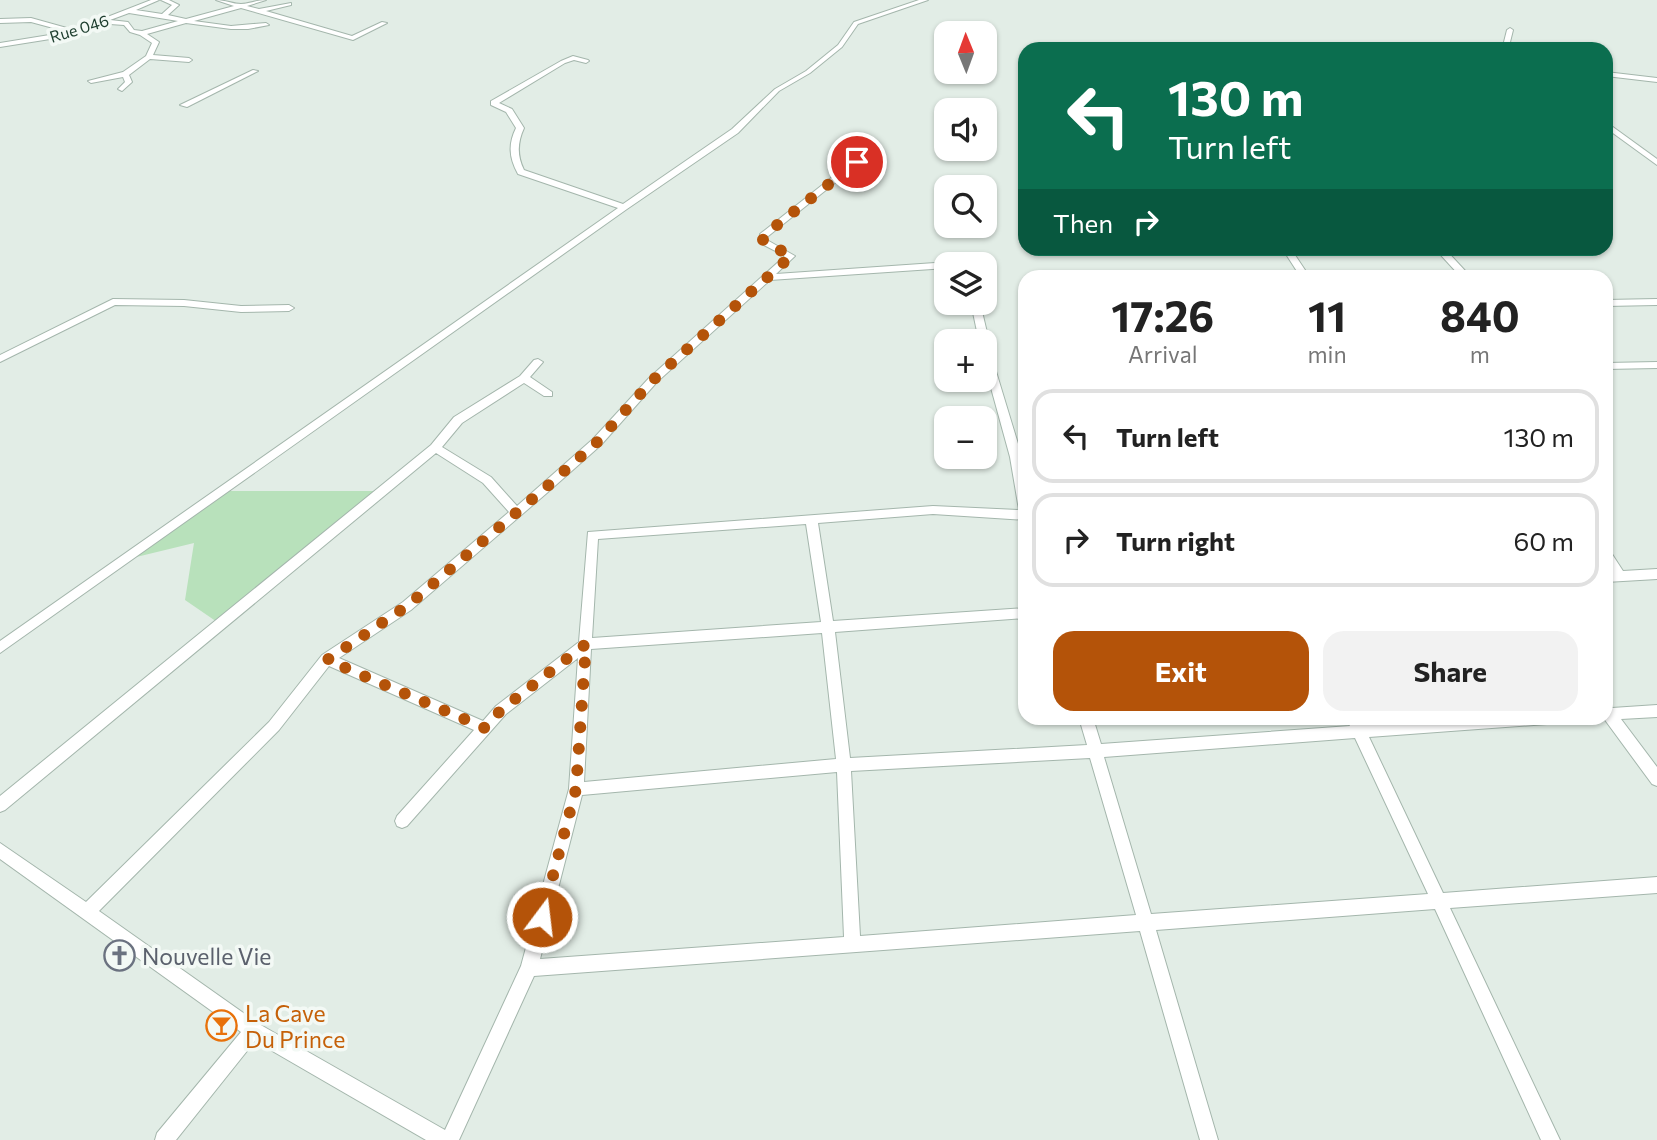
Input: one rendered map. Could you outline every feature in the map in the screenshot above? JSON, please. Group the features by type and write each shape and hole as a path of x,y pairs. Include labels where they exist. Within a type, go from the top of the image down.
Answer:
{"street":[{"name":"Rue 046","path":"0,45 82,29 156,0"},
{"path":"163,17 176,5 164,0"},
{"path":"219,0 353,38 384,23"},
{"path":"102,22 123,22 134,33 142,33 263,0"},
{"path":"0,648 624,206 735,131 777,90 808,72 840,46 856,23 925,0"},
{"path":"260,11 289,4"},
{"path":"129,12 240,29 266,25"},
{"path":"0,21 31,20 68,30 82,29"},
{"path":"1507,42 1510,30"},
{"path":"91,81 125,74 149,57 157,44 142,33"},
{"path":"149,57 189,60"},
{"path":"586,61 573,58 563,62 494,103 509,111 520,128 515,136 514,153 515,163 522,172 624,206"},
{"path":"184,105 255,71"},
{"path":"122,89 129,82 125,74"},
{"path":"1613,75 1657,80"},
{"path":"1613,129 1657,163"},
{"path":"87,912 274,726 327,660 407,606 516,513 597,442 653,380 770,277 791,256 763,241 763,236 876,147"},
{"path":"1446,256 1459,270"},
{"path":"770,277 934,266"},
{"path":"0,359 113,302 184,303 240,309 289,308"},
{"path":"1613,303 1657,302"},
{"path":"0,805 435,448 458,421 524,378 538,362"},
{"path":"1613,366 1657,365"},
{"path":"524,378 548,394"},
{"path":"997,390 1018,470"},
{"path":"435,448 487,480 516,513"},
{"path":"450,1140 529,968 576,789 592,535 933,510 1018,515"},
{"path":"811,518 828,628 844,765 852,944"},
{"path":"1613,576 1657,575"},
{"path":"402,821 501,710 586,644 1018,614"},
{"path":"327,660 485,728"},
{"path":"1613,712 1657,711"},
{"path":"1613,720 1657,779"},
{"path":"1088,725 1209,1140"},
{"path":"576,789 844,765 1096,751 1346,725"},
{"path":"1356,725 1551,1140"},
{"path":"0,850 253,1030 444,1140"},
{"path":"529,968 1657,885"},
{"path":"164,1140 253,1030"}],"green space":[{"path":"222,491 382,491 220,624 185,600 194,543 124,560"}],"place":[{"name":"Nouvelle Vie","path":"119,956"},
{"name":"La Cave Du Prince","path":"222,1026"}],"route":[{"path":"542,917 576,789 586,644 501,710 485,728 327,660 407,606 597,442 653,380 676,363 791,256 763,241 763,236 857,162"}]}
